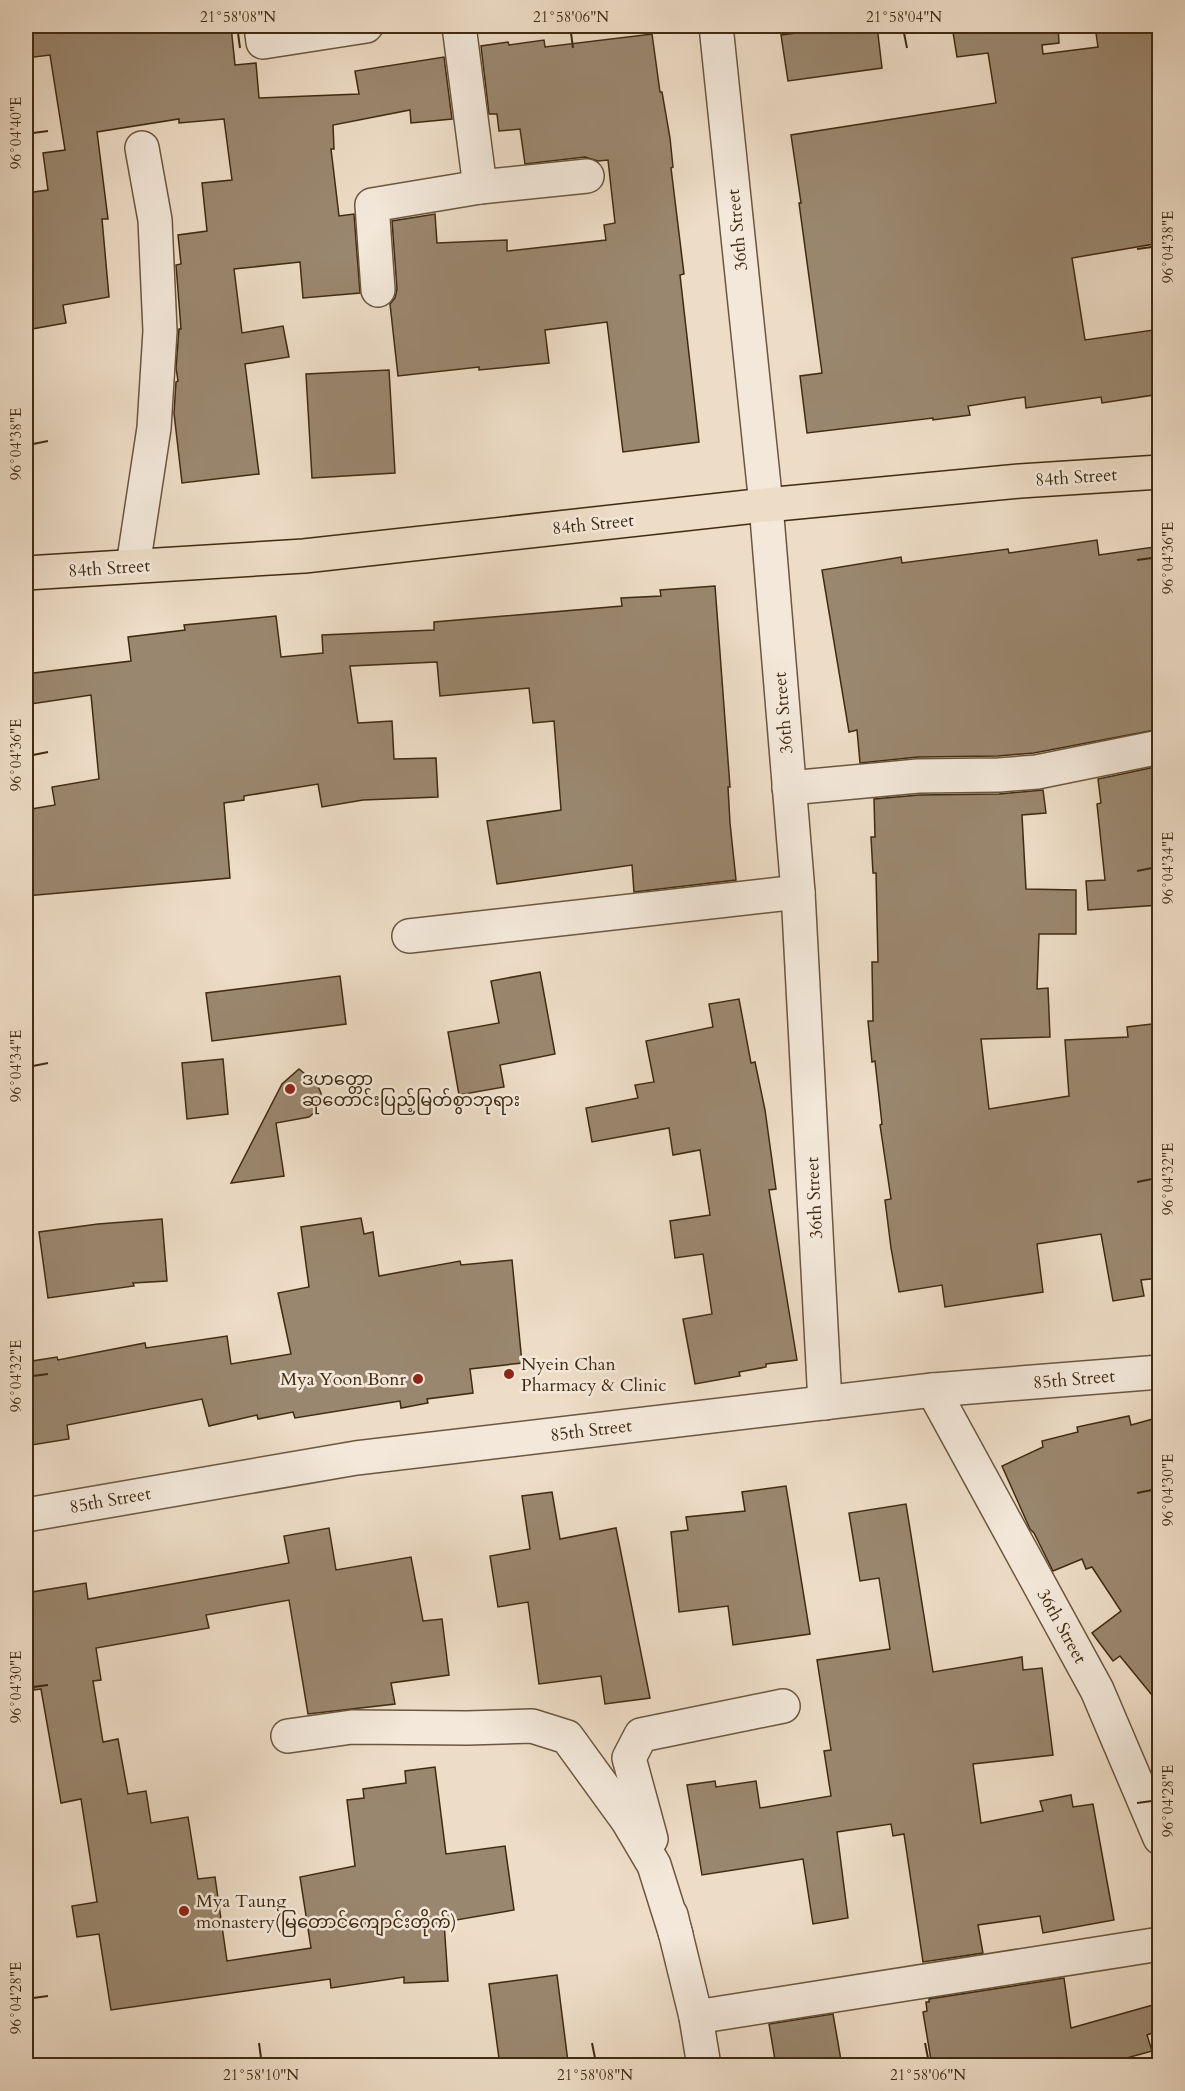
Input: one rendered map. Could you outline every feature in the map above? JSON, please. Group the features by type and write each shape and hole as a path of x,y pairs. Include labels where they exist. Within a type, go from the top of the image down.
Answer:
{"main road":[{"name":"84th Street","path":"26,573 304,556 766,505 1020,481 1160,472"}],"street":[{"path":"261,26 263,42 366,26"},
{"path":"459,26 480,187"},
{"name":"36th Street","path":"716,26 766,505 798,892 825,1403"},
{"path":"134,566 154,428 160,331 155,220 142,148"},
{"path":"378,290 372,205 480,187 587,176"},
{"path":"789,788 918,776 1037,772 1160,747"},
{"path":"409,936 798,892"},
{"name":"85th Street","path":"26,1515 356,1458 933,1390 1160,1372"},
{"name":"36th Street","path":"933,1390 1097,1690 1160,1838"},
{"path":"704,2066 696,2018 676,1935 629,1758 641,1735 783,1706"},
{"path":"288,1736 352,1727 532,1726 567,1737 628,1821 654,1865 676,1935"},
{"path":"696,2018 1160,1944"}],"building":[{"path":"26,26 231,26 235,65 256,63 259,98 359,94 355,71 444,57 452,119 411,123 410,110 333,125 334,149 331,149 339,216 354,214 360,293 303,298 300,262 234,269 242,333 283,326 289,357 245,364 259,474 182,483 174,413 176,382 178,381 176,368 179,329 181,329 176,265 181,264 178,235 207,231 202,183 232,180 224,119 179,123 179,119 97,132 108,219 102,219 109,297 63,305 66,323 26,330 26,193 48,190 43,153 65,150 50,55 26,58"},
{"path":"850,26 877,26 882,68 788,81 781,35"},
{"path":"952,26 1058,26 1059,43 1042,45 1043,54 1098,47 1095,26 1160,26 1160,243 1072,258 1085,340 1160,329 1160,394 1102,403 1101,397 1026,408 1025,397 968,406 970,415 807,433 800,376 822,373 791,135 996,103 988,53 957,57"},
{"path":"652,34 660,92 662,92 670,138 673,167 671,168 684,274 680,275 699,442 623,452 607,322 545,330 549,363 479,370 479,367 398,376 390,304 395,298 397,289 392,221 435,214 437,243 507,240 507,251 606,240 604,225 615,223 608,160 598,161 585,157 525,164 520,129 499,131 497,114 489,114 481,46 544,40 545,47"},
{"path":"389,370 395,473 312,478 306,374"},
{"path":"1097,540 1099,555 1154,547 1160,587 1160,729 1034,753 918,757 860,763 857,730 849,732 822,570 901,557 902,563 1008,549 1009,553"},
{"path":"715,586 730,787 728,787 730,823 736,880 634,892 632,865 497,884 487,821 561,810 554,721 533,723 529,688 440,696 437,662 350,666 358,723 392,721 394,759 436,758 438,797 363,800 322,807 318,784 244,796 244,800 224,803 230,878 26,896 26,810 55,805 52,787 99,779 91,695 31,704 26,674 131,661 128,637 185,630 184,625 276,616 281,657 323,653 322,635 434,630 434,622 622,606 621,598 661,596 660,590"},
{"path":"1160,766 1160,905 1088,910 1086,881 1105,880 1097,804 1101,803 1098,779"},
{"path":"1043,790 1046,813 1022,815 1026,889 1076,890 1076,934 1039,934 1037,989 1048,988 1050,1037 981,1039 989,1109 1069,1096 1065,1040 1128,1037 1127,1027 1160,1023 1160,1278 1141,1280 1144,1296 1113,1301 1101,1234 1037,1244 1043,1292 945,1307 942,1285 899,1292 891,1248 885,1200 891,1199 880,1125 882,1124 875,1061 872,1062 868,1021 873,1021 872,962 878,962 876,873 873,873 871,837 875,837 874,799"},
{"path":"540,972 555,1054 500,1065 504,1087 459,1095 448,1032 499,1023 491,981"},
{"path":"340,976 346,1024 212,1041 206,993"},
{"path":"739,999 751,1063 755,1062 765,1110 776,1189 769,1190 797,1360 766,1364 766,1367 739,1372 740,1376 695,1384 683,1319 712,1314 703,1254 675,1258 670,1221 710,1215 700,1150 673,1155 669,1128 592,1142 586,1108 638,1098 635,1085 654,1082 646,1041 713,1027 709,1004"},
{"path":"223,1059 228,1114 187,1119 182,1063"},
{"path":"299,1069 317,1084 321,1093 320,1102 316,1111 309,1117 276,1123 284,1176 231,1183 282,1084"},
{"path":"361,1218 364,1234 373,1232 379,1276 460,1261 461,1265 512,1260 522,1363 470,1369 473,1393 427,1399 428,1403 401,1408 400,1401 295,1418 293,1412 258,1419 257,1415 209,1426 202,1399 67,1425 69,1439 32,1445 26,1396 26,1362 57,1357 58,1360 145,1343 146,1348 227,1336 231,1364 291,1354 278,1293 309,1287 301,1227"},
{"path":"162,1219 167,1281 133,1283 134,1286 48,1298 39,1232"},
{"path":"1129,1416 1131,1425 1160,1417 1160,1705 1120,1656 1113,1661 1092,1633 1121,1611 1092,1567 1086,1569 1082,1559 1053,1571 1030,1529 1002,1466 1043,1447 1042,1441 1078,1432 1077,1427"},
{"path":"786,1486 810,1634 733,1645 728,1606 679,1612 671,1532 688,1530 686,1517 745,1511 742,1492"},
{"path":"552,1492 560,1539 616,1528 650,1698 605,1704 601,1676 539,1684 528,1602 498,1607 490,1556 530,1549 522,1496"},
{"path":"906,1504 933,1672 1022,1657 1023,1670 1042,1668 1053,1755 973,1764 981,1823 1043,1811 1040,1801 1071,1795 1073,1807 1093,1804 1114,1920 1043,1933 1040,1916 978,1925 983,1953 923,1962 904,1834 893,1836 891,1824 837,1832 848,1918 813,1924 803,1859 702,1875 687,1785 715,1781 716,1787 756,1781 760,1808 831,1796 824,1751 831,1750 817,1660 890,1649 879,1578 860,1581 849,1513"},
{"path":"329,1528 336,1570 411,1557 423,1621 442,1619 449,1675 391,1683 395,1704 308,1714 289,1600 206,1615 209,1628 96,1648 101,1680 93,1681 103,1742 118,1739 128,1794 146,1791 151,1823 188,1817 198,1879 215,1877 227,1961 311,1948 300,1877 355,1866 347,1800 364,1798 363,1789 406,1783 405,1771 435,1767 446,1854 505,1846 514,1910 444,1922 448,1981 404,1983 404,1977 331,1988 330,1979 111,2010 99,1934 77,1937 72,1906 97,1902 81,1799 61,1803 41,1689 34,1690 26,1638 26,1593 86,1583 88,1599 289,1563 284,1536"},
{"path":"557,1975 568,2062 541,2066 500,2066 489,1984"},
{"path":"1064,1978 1071,2028 1160,2003 1160,2030 1147,2035 1152,2051 1098,2066 932,2066 923,2012 927,2011 926,2002 929,2002 929,1999"},
{"path":"833,2014 842,2066 776,2066 769,2024"}],"place":[{"name":"ဒဟတ္တော ဆုတောင်းပြည့်မြတ်စွာဘုရား","path":"290,1089"},
{"name":"Nyein Chan Pharmacy & Clinic","path":"509,1374"},
{"name":"Mya Yoon Bonr","path":"418,1379"},
{"name":"Mya Taung monastery(မြတောင်ကျောင်းတိုက်)","path":"184,1911"}]}
